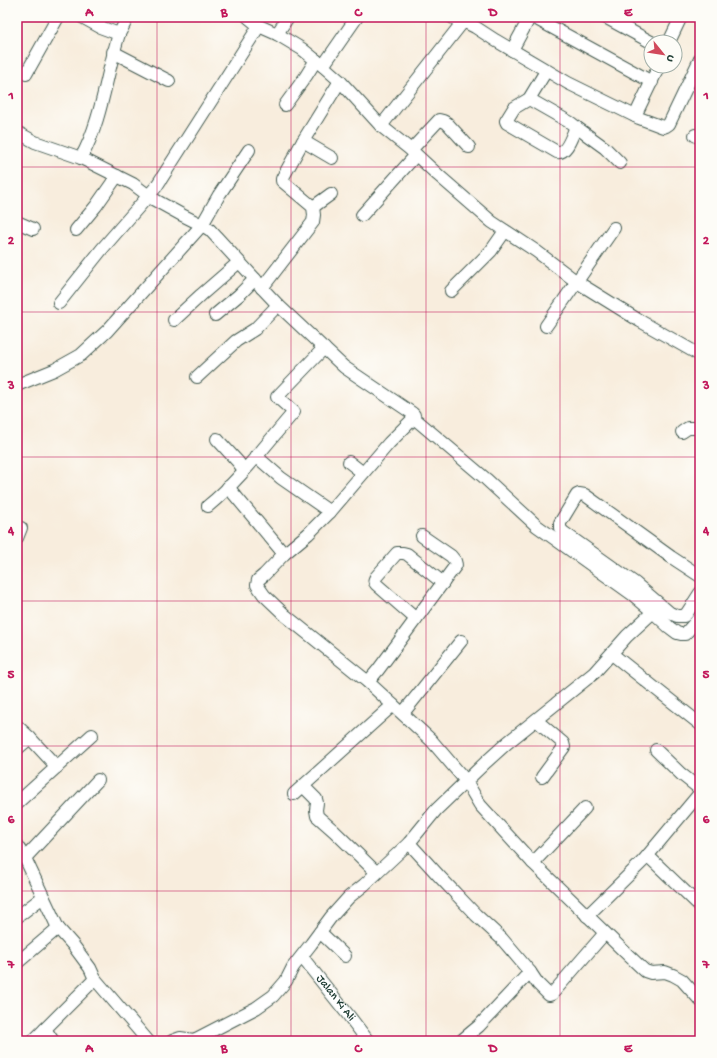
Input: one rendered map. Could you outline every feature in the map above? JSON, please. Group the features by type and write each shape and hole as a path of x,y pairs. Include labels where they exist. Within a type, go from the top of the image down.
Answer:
{"street":[{"path":"26,74 58,17"},
{"path":"82,17 100,27 119,34"},
{"path":"81,158 94,129 113,52 119,34 128,17"},
{"path":"248,17 259,26 277,34 302,49 319,63 340,81 381,126 492,222 536,251 577,282 640,321 700,355"},
{"path":"277,34 288,17"},
{"path":"285,105 306,76 319,63 357,17"},
{"path":"512,50 530,17"},
{"path":"533,17 652,82"},
{"path":"605,17 643,38"},
{"path":"672,34 677,19"},
{"path":"381,126 457,20 475,27 546,71 580,89 635,116 663,127 666,126 672,119 700,59"},
{"path":"59,303 102,249 156,187 259,26"},
{"path":"113,52 169,81"},
{"path":"546,71 529,99 514,108 506,122 560,153 567,146 576,127"},
{"path":"635,116 656,74"},
{"path":"215,314 239,295 258,283 313,222 313,207 282,181 282,179 303,141 340,81"},
{"path":"529,99 571,123 605,148 620,163"},
{"path":"362,216 439,120 447,123 469,147"},
{"path":"17,132 35,142 81,158 117,176 132,184 153,199 210,230 278,306 344,367 412,413 414,418 486,479 537,526 632,594 654,612 669,628 681,634 685,634 700,618"},
{"path":"303,141 332,158"},
{"path":"17,385 54,370 81,355 107,331 202,225 219,195 249,150"},
{"path":"76,230 96,206 117,176"},
{"path":"313,207 331,194"},
{"path":"17,222 33,229"},
{"path":"546,326 614,228"},
{"path":"451,292 490,251 506,231"},
{"path":"174,320 239,262"},
{"path":"197,377 236,342 255,329 278,306"},
{"path":"208,506 222,494 244,470 294,412 277,397 324,348"},
{"path":"414,418 363,473 330,512 308,534 284,554 258,580 257,585 264,595 286,616 368,682 431,740 466,781 480,805 533,863 645,971 651,973 665,972 673,975 682,980 700,1000"},
{"path":"682,432 688,428 700,428"},
{"path":"217,439 244,470"},
{"path":"256,456 281,478 330,512"},
{"path":"349,462 363,473"},
{"path":"228,487 284,554"},
{"path":"700,576 585,495 577,495 560,523 563,532 636,584 670,613 677,616 684,616 700,593"},
{"path":"368,682 456,565 456,561 451,556 422,536"},
{"path":"416,619 374,582 376,577 397,553 403,553 407,554 443,583"},
{"path":"172,1041 180,1038 194,1040 256,1008 273,996 331,917 349,897 409,843 436,810 466,781 507,743 594,673 627,636 654,612"},
{"path":"403,713 462,641"},
{"path":"612,654 700,724"},
{"path":"294,794 393,705"},
{"path":"536,720 563,743 564,747 542,777"},
{"path":"17,726 57,767"},
{"path":"17,803 92,735"},
{"path":"17,749 30,738"},
{"path":"656,750 681,774 700,789"},
{"path":"98,780 19,850 58,928 73,944 90,968 95,979 148,1041"},
{"path":"303,786 316,799 317,816 376,872"},
{"path":"587,916 648,856 700,793"},
{"path":"533,863 585,808"},
{"path":"409,843 460,898 502,939 530,972 538,984 549,995 552,994 605,933"},
{"path":"648,856 700,906"},
{"path":"17,917 43,897"},
{"path":"17,963 58,928"},
{"path":"320,932 345,956"},
{"name":"Jalan Ki Ali","path":"302,957 368,1041"},
{"path":"461,1041 479,1026 530,972"},
{"path":"33,1041 95,979"},
{"path":"45,1029 53,1041"}]}
